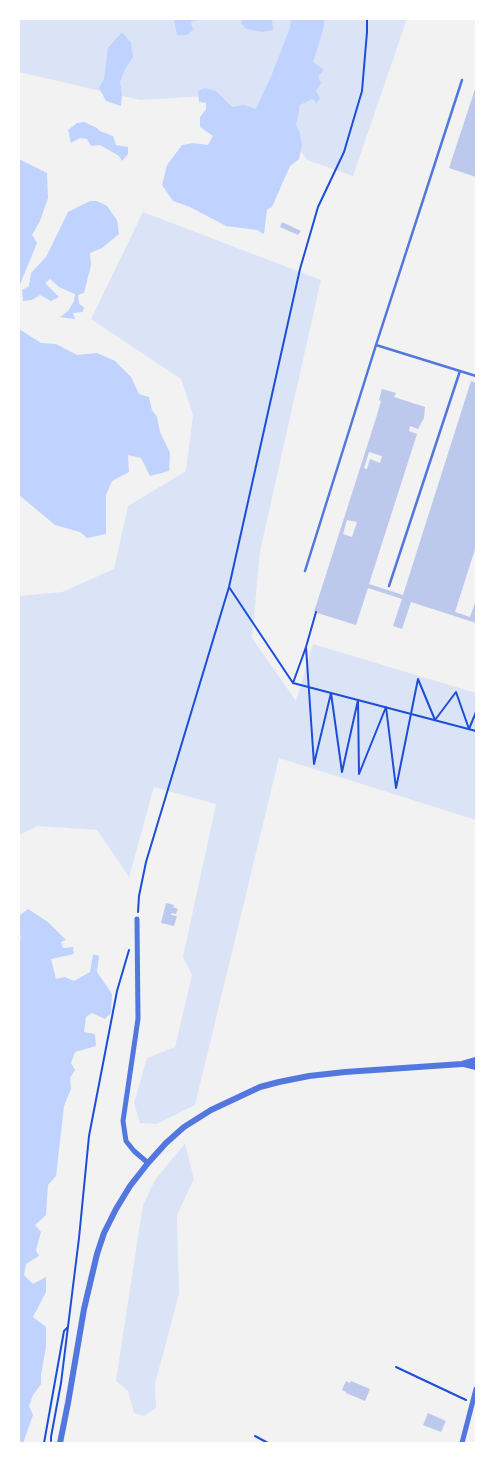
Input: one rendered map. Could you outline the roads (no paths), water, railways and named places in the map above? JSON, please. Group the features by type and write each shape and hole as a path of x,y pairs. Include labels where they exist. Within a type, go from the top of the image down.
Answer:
{"street":[{"path":"137,919 138,1019 123,1121 126,1141 148,1163"},
{"path":"60,1443 96,1254 104,1233 130,1186 166,1143 184,1127 211,1110 260,1087 309,1076 462,1064 476,1060"},
{"path":"462,1064 476,1067"},
{"path":"462,1443 476,1390"}],"lane":[{"path":"306,571 376,345 462,80"},
{"path":"376,345 476,376"},
{"path":"388,586 460,371"}],"water":[{"path":"174,19 201,19 191,22 193,30 187,35 177,35"},
{"path":"242,19 272,19 273,30 262,32 246,29 241,23"},
{"path":"291,19 324,19 324,27 313,62 324,70 318,76 321,83 316,91 320,98 317,103 312,99 300,105 296,125 300,133 302,146 299,159 290,166 272,207 267,210 264,234 257,230 226,226 190,207 173,201 162,185 167,165 182,145 193,143 208,145 213,136 200,127 200,117 206,109 206,103 199,102 198,91 205,88 216,91 232,107 244,105 256,109 290,28"},
{"path":"122,32 131,43 133,57 125,69 120,82 121,106 106,101 99,88 104,79 108,48"},
{"path":"84,122 113,136 116,145 128,147 128,154 122,161 119,156 100,145 91,146 87,139 80,138 71,143 68,130 77,123"},
{"path":"19,159 47,173 48,198 40,221 32,235 37,243 19,287"},
{"path":"90,201 97,201 107,206 117,220 119,234 102,248 90,253 91,265 84,293 78,295 79,304 84,307 83,312 73,313 75,319 60,317 68,311 74,301 75,294 59,287 50,279 45,283 59,297 51,301 40,295 32,300 23,301 22,290 29,286 31,273 46,257 68,212"},
{"path":"19,329 41,343 56,344 77,355 97,353 115,361 131,377 139,394 149,397 152,410 157,417 160,432 170,453 169,471 150,476 141,458 128,455 129,472 112,481 106,495 106,534 87,538 80,532 55,525 19,495"},
{"path":"28,909 48,922 66,940 61,942 63,948 73,947 74,954 51,959 56,979 65,977 74,981 90,972 93,954 99,956 97,972 112,994 111,1013 105,1019 92,1013 86,1017 84,1032 95,1034 96,1046 75,1052 71,1063 75,1070 70,1078 71,1089 64,1106 56,1176 48,1185 46,1215 35,1225 41,1232 36,1250 39,1256 26,1264 24,1275 33,1284 46,1277 46,1292 33,1317 46,1327 46,1347 41,1384 33,1395 29,1406 33,1415 23,1443 19,1443 19,941 21,938 19,916"}]}
